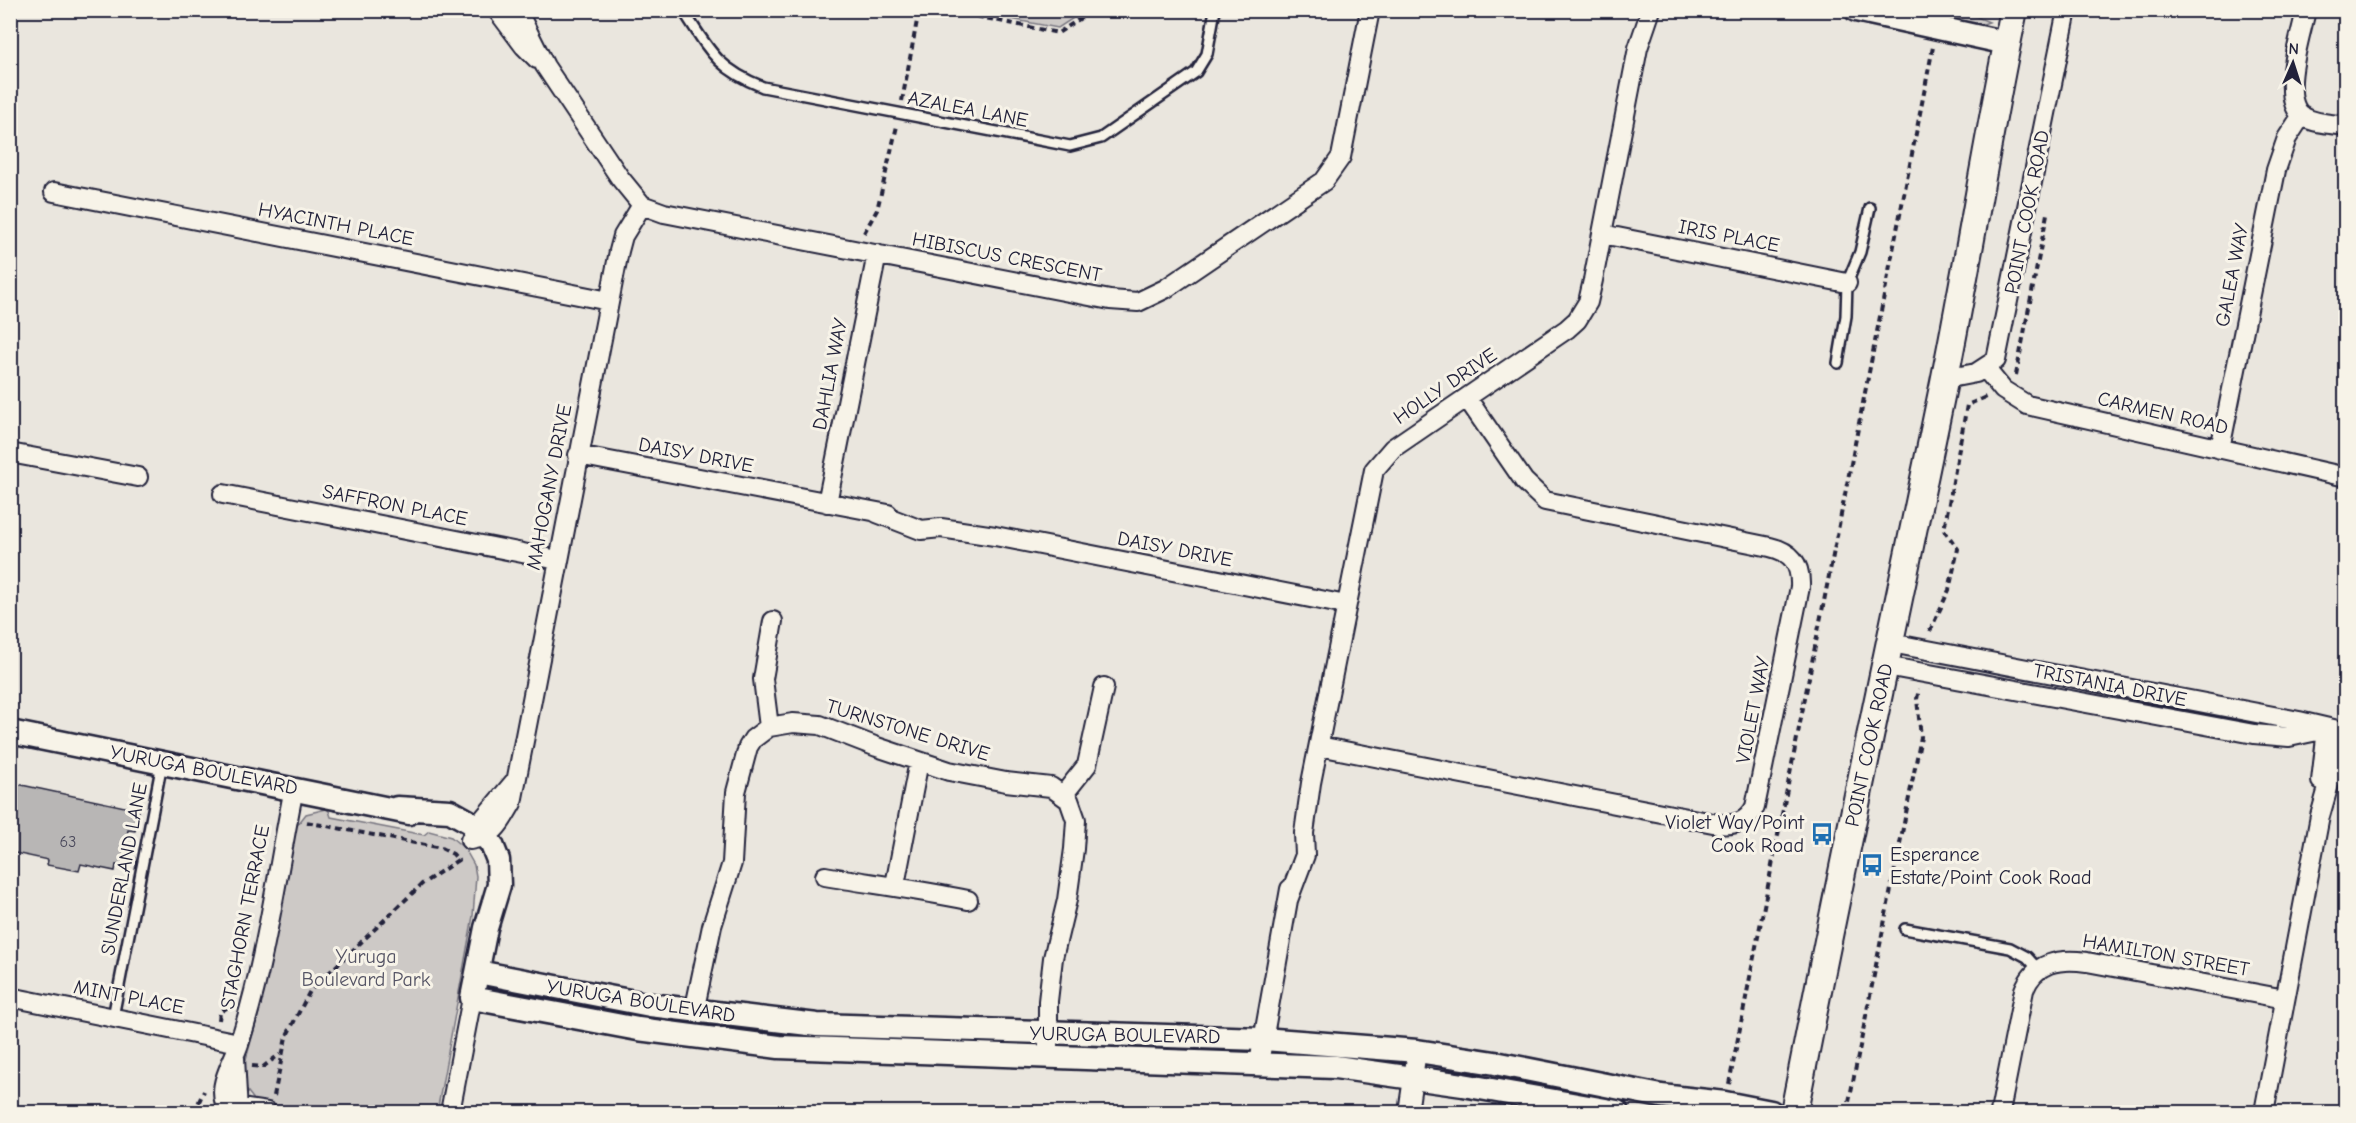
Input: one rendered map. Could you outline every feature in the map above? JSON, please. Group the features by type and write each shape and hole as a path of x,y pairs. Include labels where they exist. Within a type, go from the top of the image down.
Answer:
{"main road":[{"name":"POINT COOK ROAD","path":"1794,1113 1832,915 1945,379 2014,10"}],"street":[{"path":"497,10 524,46 545,66"},
{"path":"517,10 545,66 620,178 642,206"},
{"name":"HIBISCUS CRESCENT","path":"642,206 664,213 1110,300 1138,302 1147,300 1324,181 1334,171 1345,140 1370,10"},
{"name":"HOLLY DRIVE","path":"1638,48 1640,10"},
{"name":"HOLLY DRIVE","path":"1259,1063 1288,900 1305,855 1304,833 1311,783 1370,481 1378,463 1393,448 1577,320 1588,302 1638,48 1651,10"},
{"path":"1856,10 2007,43"},
{"name":"POINT COOK ROAD","path":"1985,368 1996,360 1999,348 2067,10"},
{"path":"2306,10 2291,93 2295,108 2302,116 2346,126"},
{"name":"GALEA WAY","path":"2220,449 2276,170 2287,138 2302,116"},
{"name":"HYACINTH PLACE","path":"54,192 609,301"},
{"name":"MAHOGANY DRIVE","path":"478,834 514,782 622,236 642,206"},
{"name":"IRIS PLACE","path":"1602,234 1847,283"},
{"name":"DAHLIA WAY","path":"827,503 877,254"},
{"path":"1945,379 1976,373 1985,368"},
{"name":"CARMEN ROAD","path":"1985,368 2003,390 2027,405 2346,477"},
{"name":"VIOLET WAY","path":"1319,746 1718,824 1739,823 1746,819 1755,807 1800,587 1800,572 1794,559 1780,549 1545,501 1524,481 1467,398"},
{"path":"10,453 138,477"},
{"name":"DAISY DRIVE","path":"578,455 877,513 938,518 995,536 1346,605"},
{"name":"SAFFRON PLACE","path":"223,494 558,560"},
{"path":"694,1012 712,926 732,863 736,792 742,760 753,739 769,727 763,679 773,621"},
{"name":"TRISTANIA DRIVE","path":"1888,654 1926,651 2288,719 2339,731"},
{"name":"TRISTANIA DRIVE","path":"1888,654 1922,672 2254,734 2289,737 2339,731"},
{"path":"1048,1058 1053,958 1070,882 1074,849 1075,812 1064,794 1087,765 1104,687"},
{"name":"TURNSTONE DRIVE","path":"769,727 793,723 820,725 919,761 978,777 1042,785 1064,794"},
{"path":"2264,1113 2319,816 2339,731"},
{"name":"YURUGA BOULEVARD","path":"10,732 397,808 450,811 478,834"},
{"path":"895,885 919,761"},
{"name":"STAGHORN TERRACE","path":"231,1111 237,1048 252,1003 294,788"},
{"path":"450,1113 486,928 497,896 499,872 492,845 478,834"},
{"path":"825,876 895,885 968,900"},
{"name":"HAMILTON STREET","path":"2038,969 2054,962 2073,960 2285,999"},
{"path":"2000,1113 2021,999 2027,982 2038,969"},
{"name":"YURUGA BOULEVARD","path":"478,972 694,1012 817,1025 1263,1039 1417,1052 1505,1065 1661,1096 1725,1103 1771,1113"},
{"name":"MINT PLACE","path":"10,997 216,1037 237,1048"},
{"name":"YURUGA BOULEVARD","path":"472,998 638,1029 750,1044 833,1051 1259,1063 1355,1069 1617,1113"},
{"path":"1408,1113 1417,1052"},
{"path":"231,1111 270,1107"}],"lane":[{"name":"AZALEA LANE","path":"683,10 716,61 737,77 763,87 1070,146 1101,138 1196,72 1207,54 1215,10"},
{"path":"1838,363 1846,316 1847,283 1860,252 1870,208"},
{"name":"SUNDERLAND LANE","path":"113,1017 162,763"},
{"path":"1905,929 2010,948 2027,957 2038,969"}],"path":[{"path":"856,250 877,210 900,114 919,10"},
{"path":"946,10 1058,33 1093,10"},
{"path":"1725,1103 1937,26"},
{"path":"1926,651 1931,624 1949,590 1958,549 1944,530 1967,405 2014,385 2048,210"},
{"path":"1847,1113 1921,736 1917,699 1922,672"},
{"path":"270,1107 286,1037 310,991 422,884 458,860 441,848 288,819"},
{"path":"216,1037 220,1012 232,1004"},
{"path":"194,1113 205,1088"}],"green space":[{"path":"1946,10 1968,13 1989,22 1974,27 1943,23"},
{"path":"969,11 1084,11 1058,28"},
{"name":"Yuruga Boulevard Park","path":"326,809 331,817 424,835 429,831 451,837 465,849 474,865 476,876 473,916 437,1112 285,1112 255,1101 245,1088 243,1070 259,1012 295,828 306,814"}],"building":[{"path":"17,784 139,810 135,831 128,830 121,866 116,865 115,871 81,864 79,871 47,865 48,860 10,852 10,819"}],"place":[{"name":"Violet Way/Point Cook Road","path":"1822,834"},
{"name":"Esperance Estate/Point Cook Road","path":"1872,865"}]}
